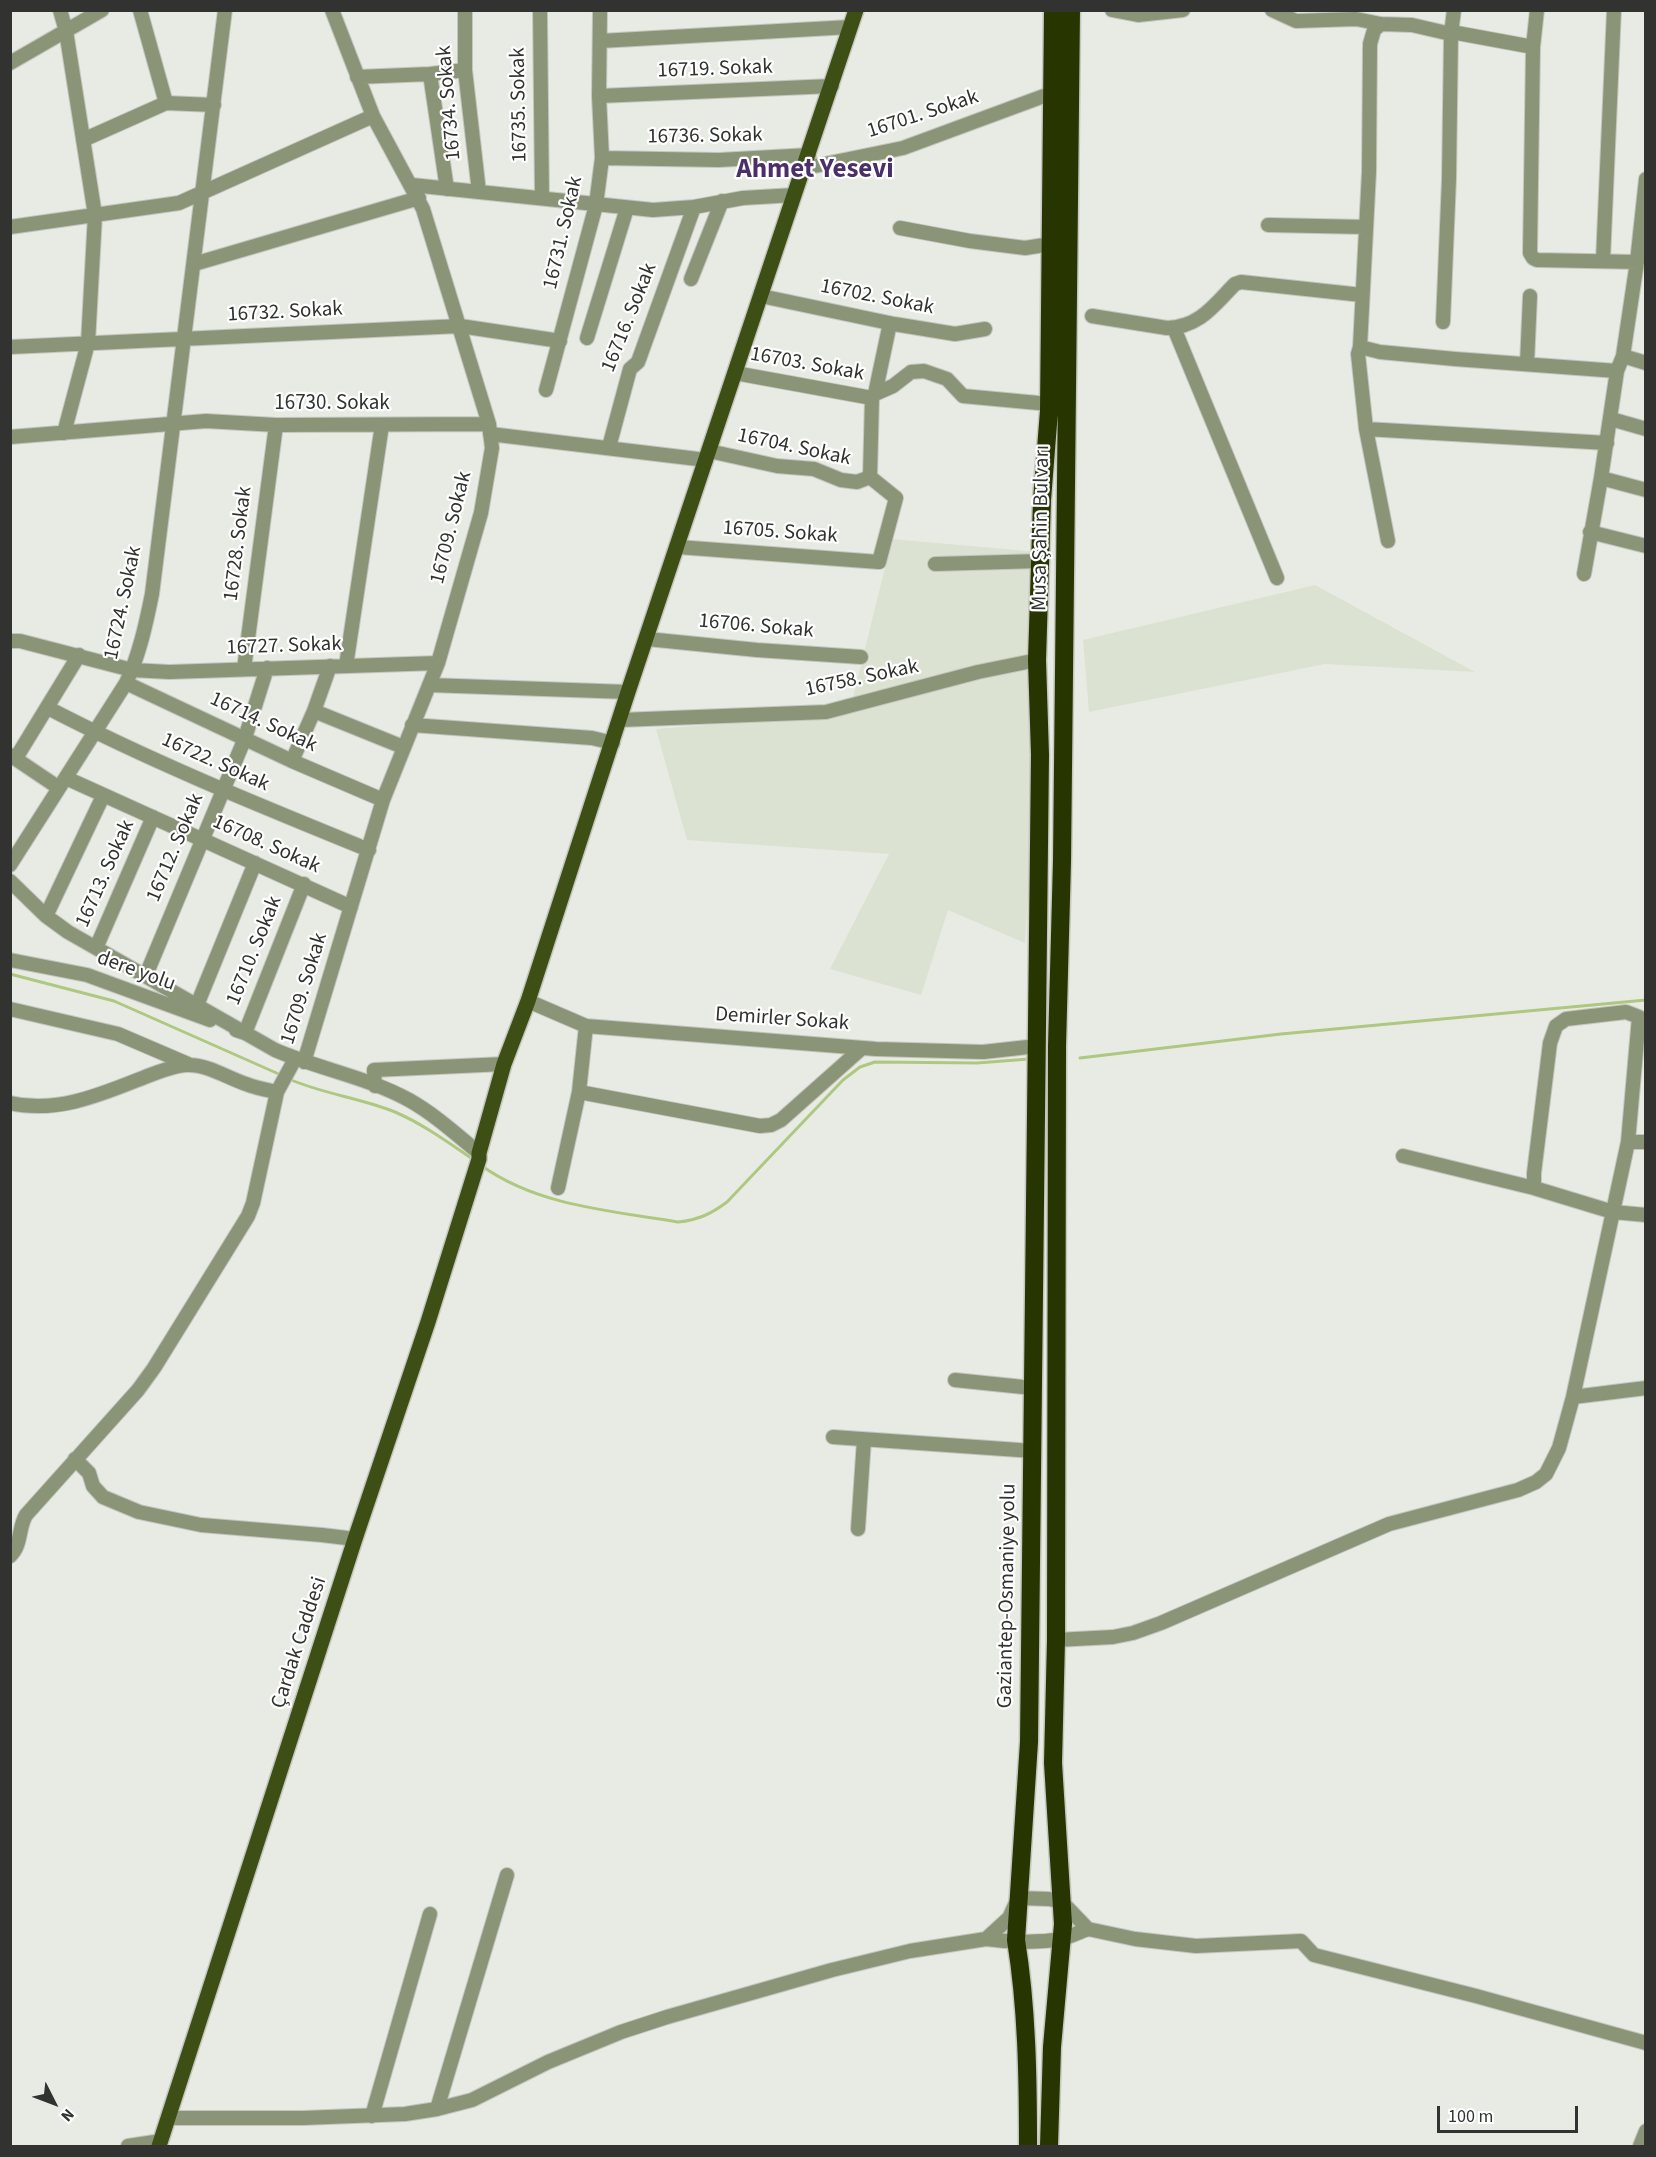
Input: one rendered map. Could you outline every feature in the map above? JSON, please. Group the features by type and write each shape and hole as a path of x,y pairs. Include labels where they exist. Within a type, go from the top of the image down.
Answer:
{"highway":[{"name":"Musa Şahin Bulvarı","path":"1037,1046 1040,755 1037,660 1042,500 1049,404 1053,10"},
{"name":"Musa Şahin Bulvarı","path":"1056,1640 1057,1046 1062,861 1071,10"},
{"name":"Gaziantep-Osmaniye yolu","path":"1028,2146 1026,2045 1021,1970 1016,1940 1029,1742 1037,1046"},
{"path":"1049,2146 1052,2047 1062,1938 1062,1902 1053,1763 1056,1640"}],"main road":[{"name":"Çardak Caddesi","path":"160,2144 355,1539 424,1333 479,1156 504,1064 528,1001 628,692 856,10"}],"street":[{"path":"60,10 66,31 95,215 88,344 64,433"},
{"path":"10,63 102,10"},
{"path":"141,10 166,103"},
{"name":"16724. Sokak","path":"10,866 96,733 129,677 152,594 225,10"},
{"name":"16709. Sokak","path":"10,1556 17,1549 21,1523 26,1515 149,1376 248,1216 279,1090 296,1064 351,907 383,800 438,663 481,513 492,447 490,429 460,326 419,198 374,116 332,10"},
{"name":"16734. Sokak","path":"465,10 465,70 479,192"},
{"name":"16735. Sokak","path":"540,10 542,198"},
{"name":"16731. Sokak","path":"546,390 596,205 602,158 599,96 600,10"},
{"path":"1112,10 1138,15 1183,10"},
{"path":"1272,10 1296,21 1356,19 1381,24 1412,25 1451,34 1457,33 1533,47"},
{"path":"1412,25 1414,10"},
{"path":"1443,322 1449,179 1451,34 1454,10"},
{"path":"1537,10 1533,47 1530,253 1537,260 1637,262"},
{"path":"1603,260 1614,10"},
{"path":"1381,24 1374,30 1370,44 1369,172 1358,354 1366,429 1388,541"},
{"path":"600,41 850,27"},
{"path":"357,77 465,70"},
{"path":"430,74 447,189"},
{"name":"16719. Sokak","path":"599,96 832,86"},
{"name":"16701. Sokak","path":"807,161 903,148 1052,93"},
{"path":"83,140 166,103 214,105"},
{"path":"10,227 179,203 374,116"},
{"name":"16736. Sokak","path":"602,158 663,161 807,161"},
{"path":"1584,574 1590,532 1602,478 1617,371 1623,356 1646,179"},
{"path":"412,185 653,210 794,195"},
{"path":"194,264 419,198"},
{"path":"691,279 722,201"},
{"name":"16716. Sokak","path":"609,447 630,369 638,362 694,207"},
{"path":"587,338 627,208"},
{"path":"1268,225 1365,227"},
{"path":"900,228 970,241 1026,248 1051,244"},
{"path":"1092,316 1174,328 1198,320 1233,286 1248,282 1362,295"},
{"name":"16702. Sokak","path":"761,296 955,334 985,329"},
{"path":"1527,364 1530,296"},
{"path":"870,477 874,396 890,323"},
{"name":"16732. Sokak","path":"10,347 460,326 560,341"},
{"path":"1174,328 1277,578"},
{"path":"1360,347 1380,352 1617,371"},
{"path":"1623,356 1646,363"},
{"path":"874,396 893,386 911,372 924,371 947,379 963,396 1049,404"},
{"name":"16703. Sokak","path":"735,373 874,396"},
{"path":"1611,419 1646,429"},
{"name":"16730. Sokak","path":"10,437 206,422 276,425 382,424 490,429 609,447 707,456"},
{"path":"346,666 382,424"},
{"name":"16728. Sokak","path":"244,669 276,425"},
{"path":"1366,429 1607,443"},
{"name":"16704. Sokak","path":"707,456 814,469 841,480 857,482 870,477"},
{"name":"16705. Sokak","path":"678,547 879,562 896,498 870,477"},
{"path":"1602,478 1646,489"},
{"path":"1590,532 1646,546"},
{"path":"935,564 1040,561"},
{"name":"16706. Sokak","path":"647,639 861,657"},
{"path":"10,641 20,641 79,655 129,677"},
{"path":"13,757 48,708 79,655"},
{"name":"16758. Sokak","path":"620,720 832,711 978,672 1037,660"},
{"name":"16727. Sokak","path":"129,677 169,672 438,663"},
{"path":"292,761 314,711 330,666"},
{"name":"16712. Sokak","path":"146,975 245,738 267,668"},
{"name":"16714. Sokak","path":"129,677 292,761 383,800"},
{"path":"429,685 628,692"},
{"name":"16722. Sokak","path":"48,708 96,733 223,790 369,850"},
{"path":"314,711 403,747"},
{"path":"412,725 592,738 613,743"},
{"name":"16708. Sokak","path":"13,757 62,783 103,796 153,817 351,907"},
{"path":"46,916 103,796"},
{"name":"16713. Sokak","path":"96,948 153,817"},
{"path":"197,1005 255,863"},
{"path":"10,881 46,916 68,932 146,975 296,1064 375,1086 408,1100 430,1113 479,1156"},
{"name":"16710. Sokak","path":"245,1033 304,884"},
{"name":"dere yolu","path":"10,960 87,975 245,1033"},
{"name":"Demirler Sokak","path":"528,1001 586,1026 862,1048 983,1052 1037,1046"},
{"path":"10,1009 118,1034 188,1064 245,1084 279,1090"},
{"path":"1056,1640 1133,1634 1389,1524 1518,1490 1536,1482 1546,1474 1559,1448 1572,1397 1628,1142 1638,1017 1626,1012 1566,1019 1556,1026 1550,1043 1534,1188"},
{"path":"558,1188 579,1092 586,1026"},
{"path":"579,1092 760,1126 771,1125 793,1110 862,1048"},
{"path":"10,1103 38,1106 65,1104 188,1064"},
{"path":"375,1086 374,1070 504,1064"},
{"path":"1628,1142 1646,1142"},
{"path":"1403,1156 1534,1188 1613,1212 1646,1215"},
{"path":"955,1380 1034,1388"},
{"path":"1572,1397 1646,1388"},
{"path":"833,1437 1033,1451"},
{"path":"858,1529 864,1440"},
{"path":"75,1459 88,1473 93,1486 103,1497 139,1512 201,1525 267,1532 322,1534 355,1539"},
{"path":"437,2109 507,1875"},
{"path":"986,1939 1009,1918 1018,1898 1049,1899 1062,1902 1088,1929"},
{"path":"372,2116 430,1914"},
{"path":"169,2118 281,2119 372,2116 437,2109 472,2100 548,2062 621,2032 832,1970 910,1951 986,1939 1005,1941 1062,1938 1088,1929 1135,1939 1196,1946 1301,1941 1314,1955 1476,1996 1646,2043"},
{"path":"1640,2146 1646,2132"},
{"path":"128,2146 160,2144"}],"shaded area":[{"path":"892,539 1050,553 1025,943 948,910 921,995 830,969 889,854 687,840 656,729 849,714"},
{"path":"1315,585 1475,672 1325,664 1089,712 1083,640"}],"waterway":[{"path":"10,974 114,1001 281,1075"},
{"path":"1080,1058 1281,1034 1646,1000"},
{"path":"482,1166 527,1190 576,1205 678,1222 692,1220 704,1216 727,1202 843,1080 860,1067 875,1062 977,1063 1029,1059"},
{"path":"289,1079 315,1089 395,1112 426,1128 474,1160"}],"district":[{"name":"Ahmet Yesevi","path":"815,171"}]}
